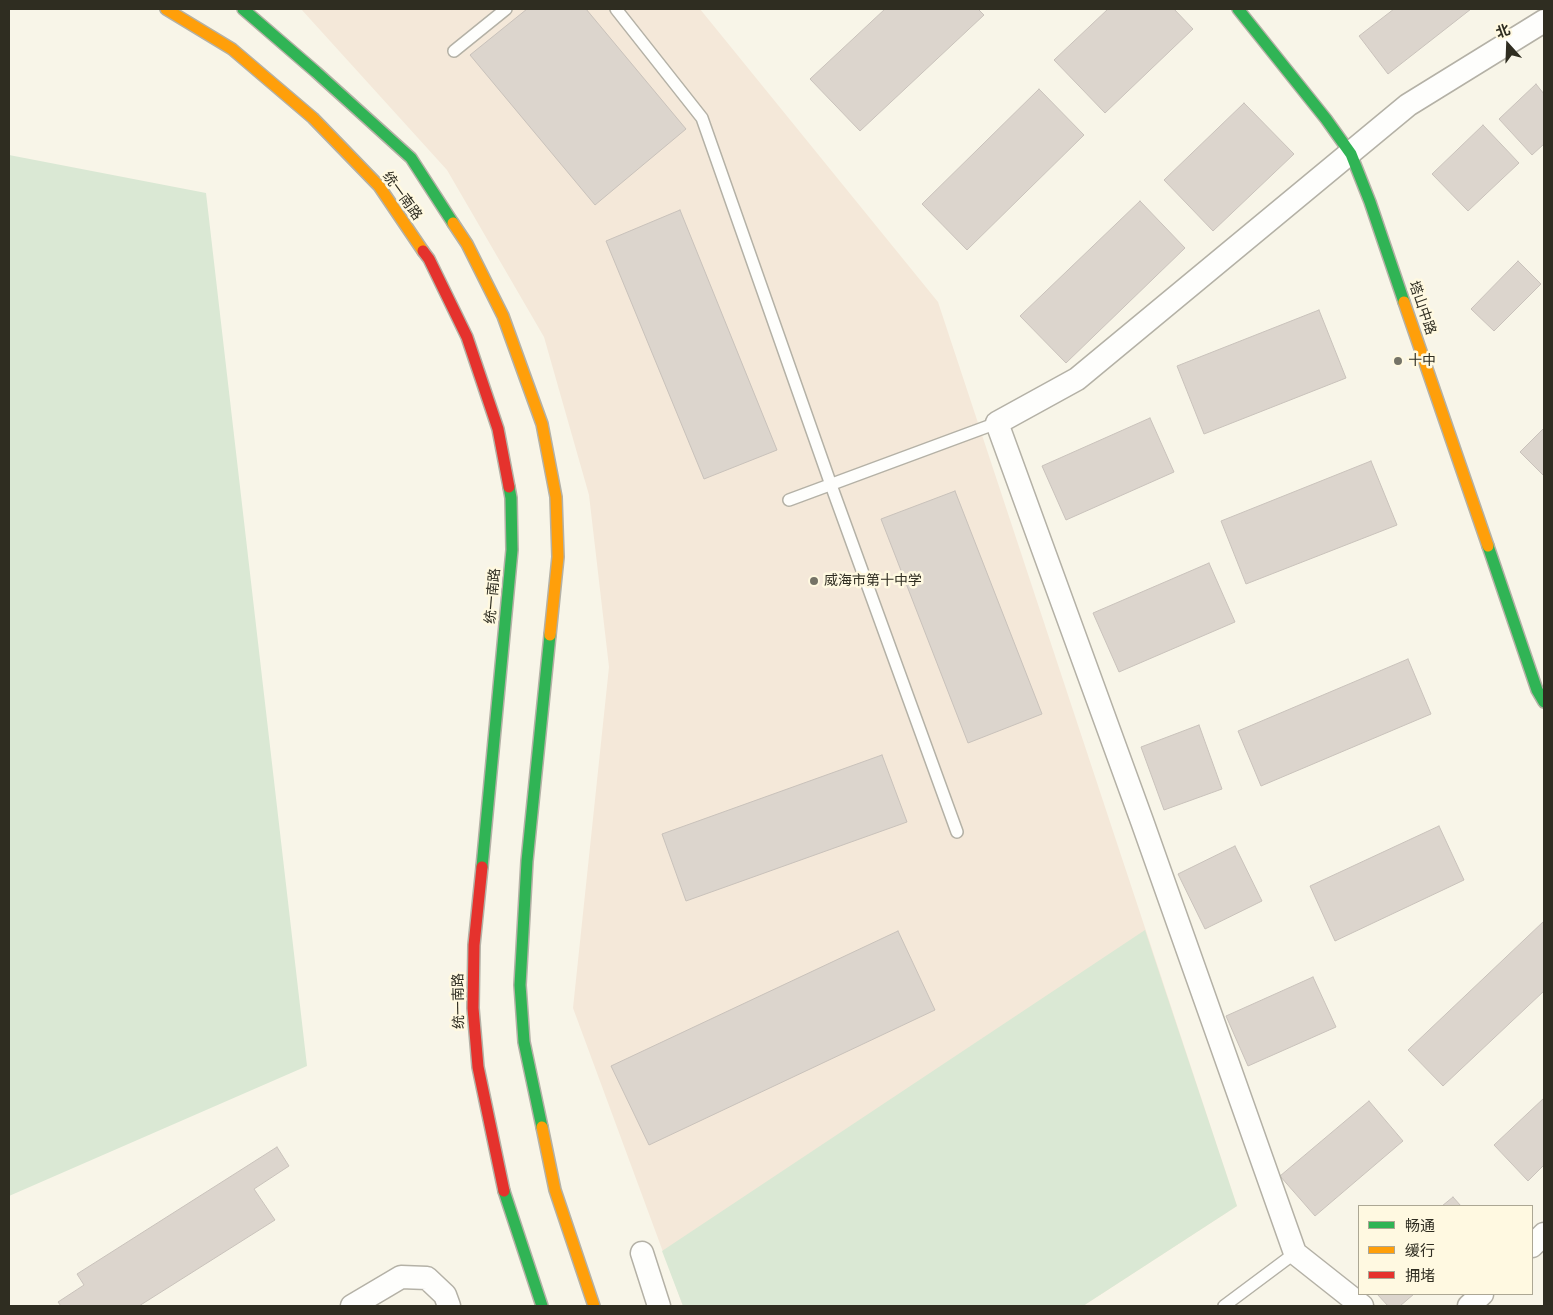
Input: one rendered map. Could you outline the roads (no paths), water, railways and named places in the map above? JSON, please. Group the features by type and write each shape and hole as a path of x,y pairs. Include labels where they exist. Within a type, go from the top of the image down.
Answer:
{"main road":[{"name":"统一南路","path":"166,9 232,50 313,118 379,186 429,259 467,337 498,429 511,498 512,550 474,945 473,1008 478,1067 502,1185 542,1306"},
{"name":"统一南路","path":"243,9 411,158 467,244 499,308 542,424 556,497 558,557 528,852 520,985 524,1042 555,1190 594,1306"},
{"name":"塔山中路","path":"1238,9 1326,119 1351,154 1370,202 1537,690 1544,702"}],"street":[{"path":"1362,1306 1295,1253 1145,830 997,423 1077,379 1408,105 1544,21"},
{"path":"1533,1245 1544,1234"},
{"path":"642,1253 659,1306"},
{"path":"352,1306 401,1277 427,1278 445,1295 450,1306"},
{"path":"1469,1306 1481,1295"}],"lane":[{"path":"454,51 506,9"},
{"path":"616,9 702,118 831,485 957,832"},
{"path":"789,500 997,423"},
{"path":"1224,1306 1295,1253"}],"place":[{"name":"十中","path":"1398,361"},
{"name":"威海市第十中学","path":"814,581"}]}
